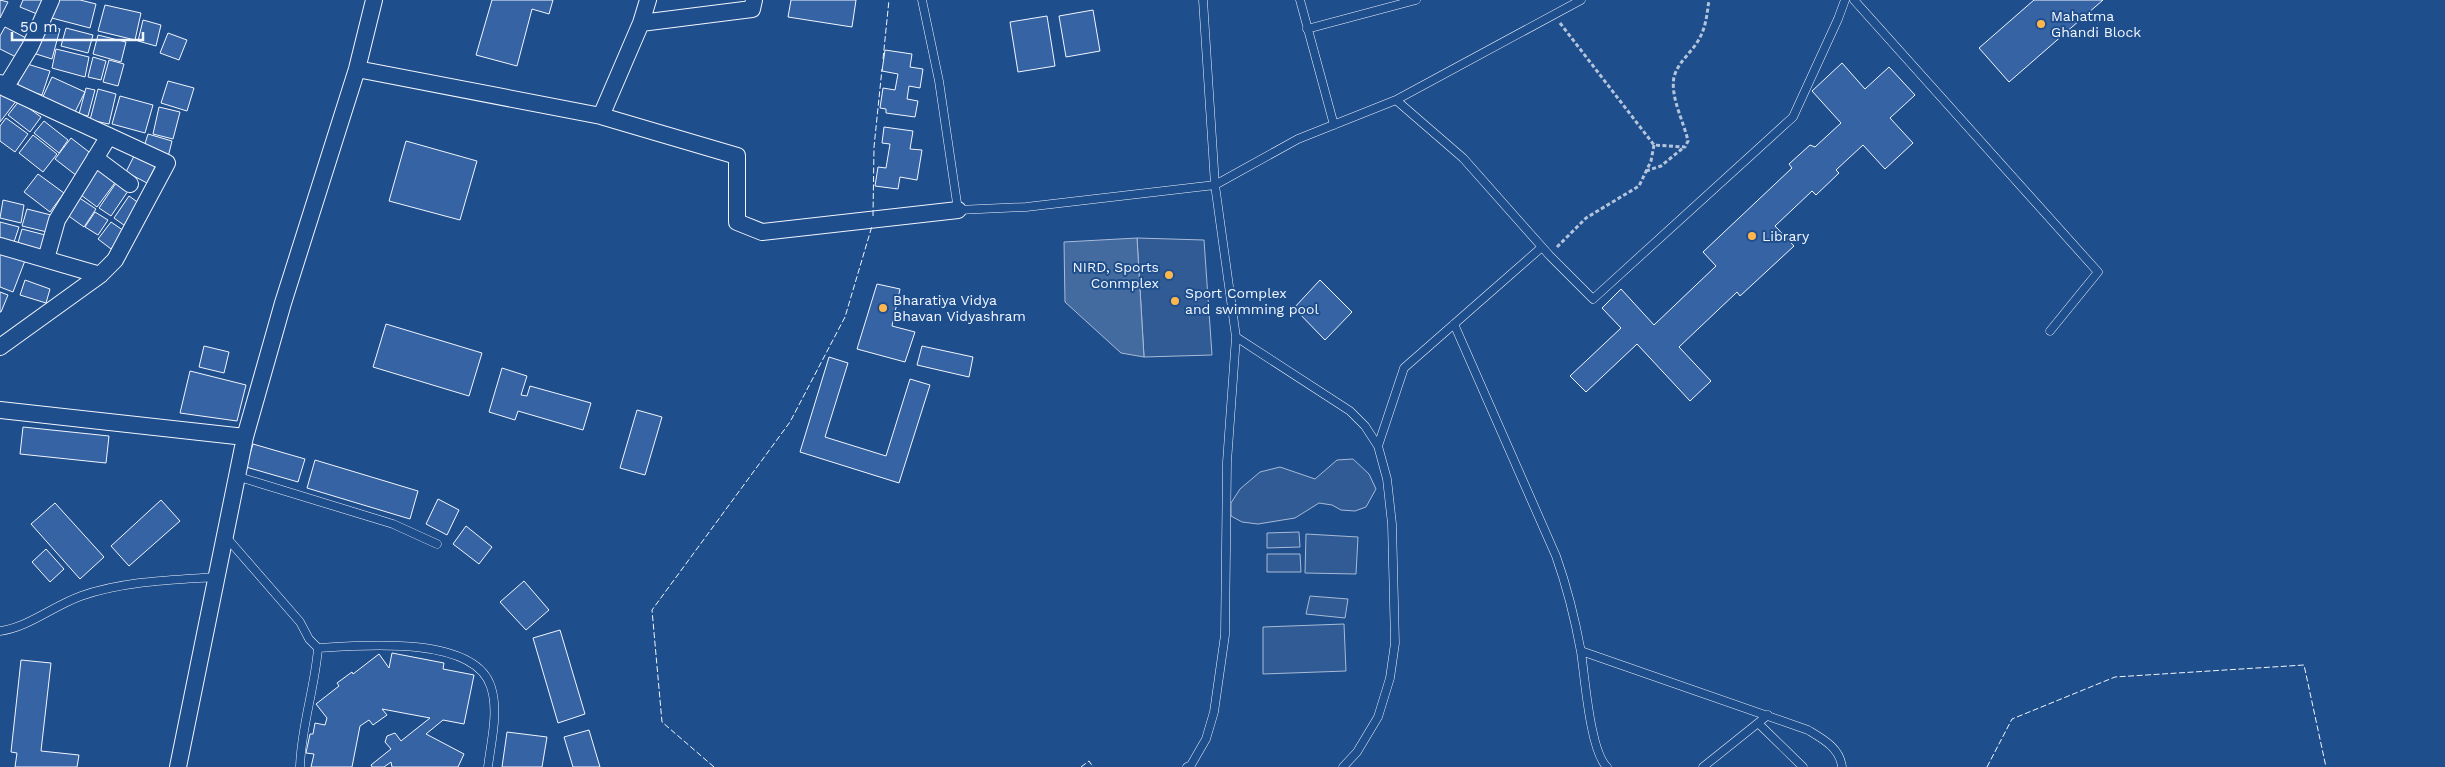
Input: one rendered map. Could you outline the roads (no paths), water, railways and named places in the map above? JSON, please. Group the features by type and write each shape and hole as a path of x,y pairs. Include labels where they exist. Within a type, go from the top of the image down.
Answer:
{"street":[{"path":"0,347 100,275 115,260 128,240 166,163 3,85 30,47 50,0"},
{"path":"178,767 236,476 283,303 357,69 374,0"},
{"path":"601,116 641,23 648,0"},
{"path":"641,23 752,9 754,0"},
{"path":"357,69 601,116 736,156 737,222 762,232 958,210"},
{"path":"46,260 57,220 109,136"},
{"path":"95,158 130,184"},
{"path":"0,246 100,275"},
{"path":"0,410 246,437"}],"lane":[{"path":"922,0 939,81 958,210 1026,207 1214,185 1298,139 1396,100 1582,0"},
{"path":"1191,766 1206,739 1214,712 1225,635 1227,462 1236,337 1214,185 1204,0"},
{"path":"1300,0 1334,125"},
{"path":"1307,29 1416,0"},
{"path":"1396,100 1463,158 1550,256 1593,299 1794,116 1838,19 1844,0"},
{"path":"1854,0 2098,272 2050,331"},
{"path":"1378,446 1404,368 1542,247"},
{"path":"1454,324 1556,556 1564,580 1581,651 1596,746 1606,767"},
{"path":"1236,337 1350,411 1365,426 1378,446 1387,479 1392,524 1395,643 1390,678 1378,717 1357,752 1343,767"},
{"path":"236,476 384,521 437,544"},
{"path":"225,535 300,622 309,639 318,648 369,644 407,646 457,655 477,666 490,685 495,707 488,767"},
{"path":"0,631 22,625 78,597 94,592 150,582 217,576"},
{"path":"300,767 300,752 316,671 318,648"},
{"path":"1581,651 1808,730 1828,742 1836,751 1842,767"},
{"path":"1703,767 1768,715"},
{"path":"1759,724 1803,767"}],"place":[{"name":"Mahatma Ghandi Block","path":"2041,24"},
{"name":"Library","path":"1752,236"},
{"name":"NIRD, Sports Conmplex","path":"1169,275"},
{"name":"Sport Complex and swimming pool","path":"1175,301"},
{"name":"Bharatiya Vidya Bhavan Vidyashram","path":"883,308"}]}
